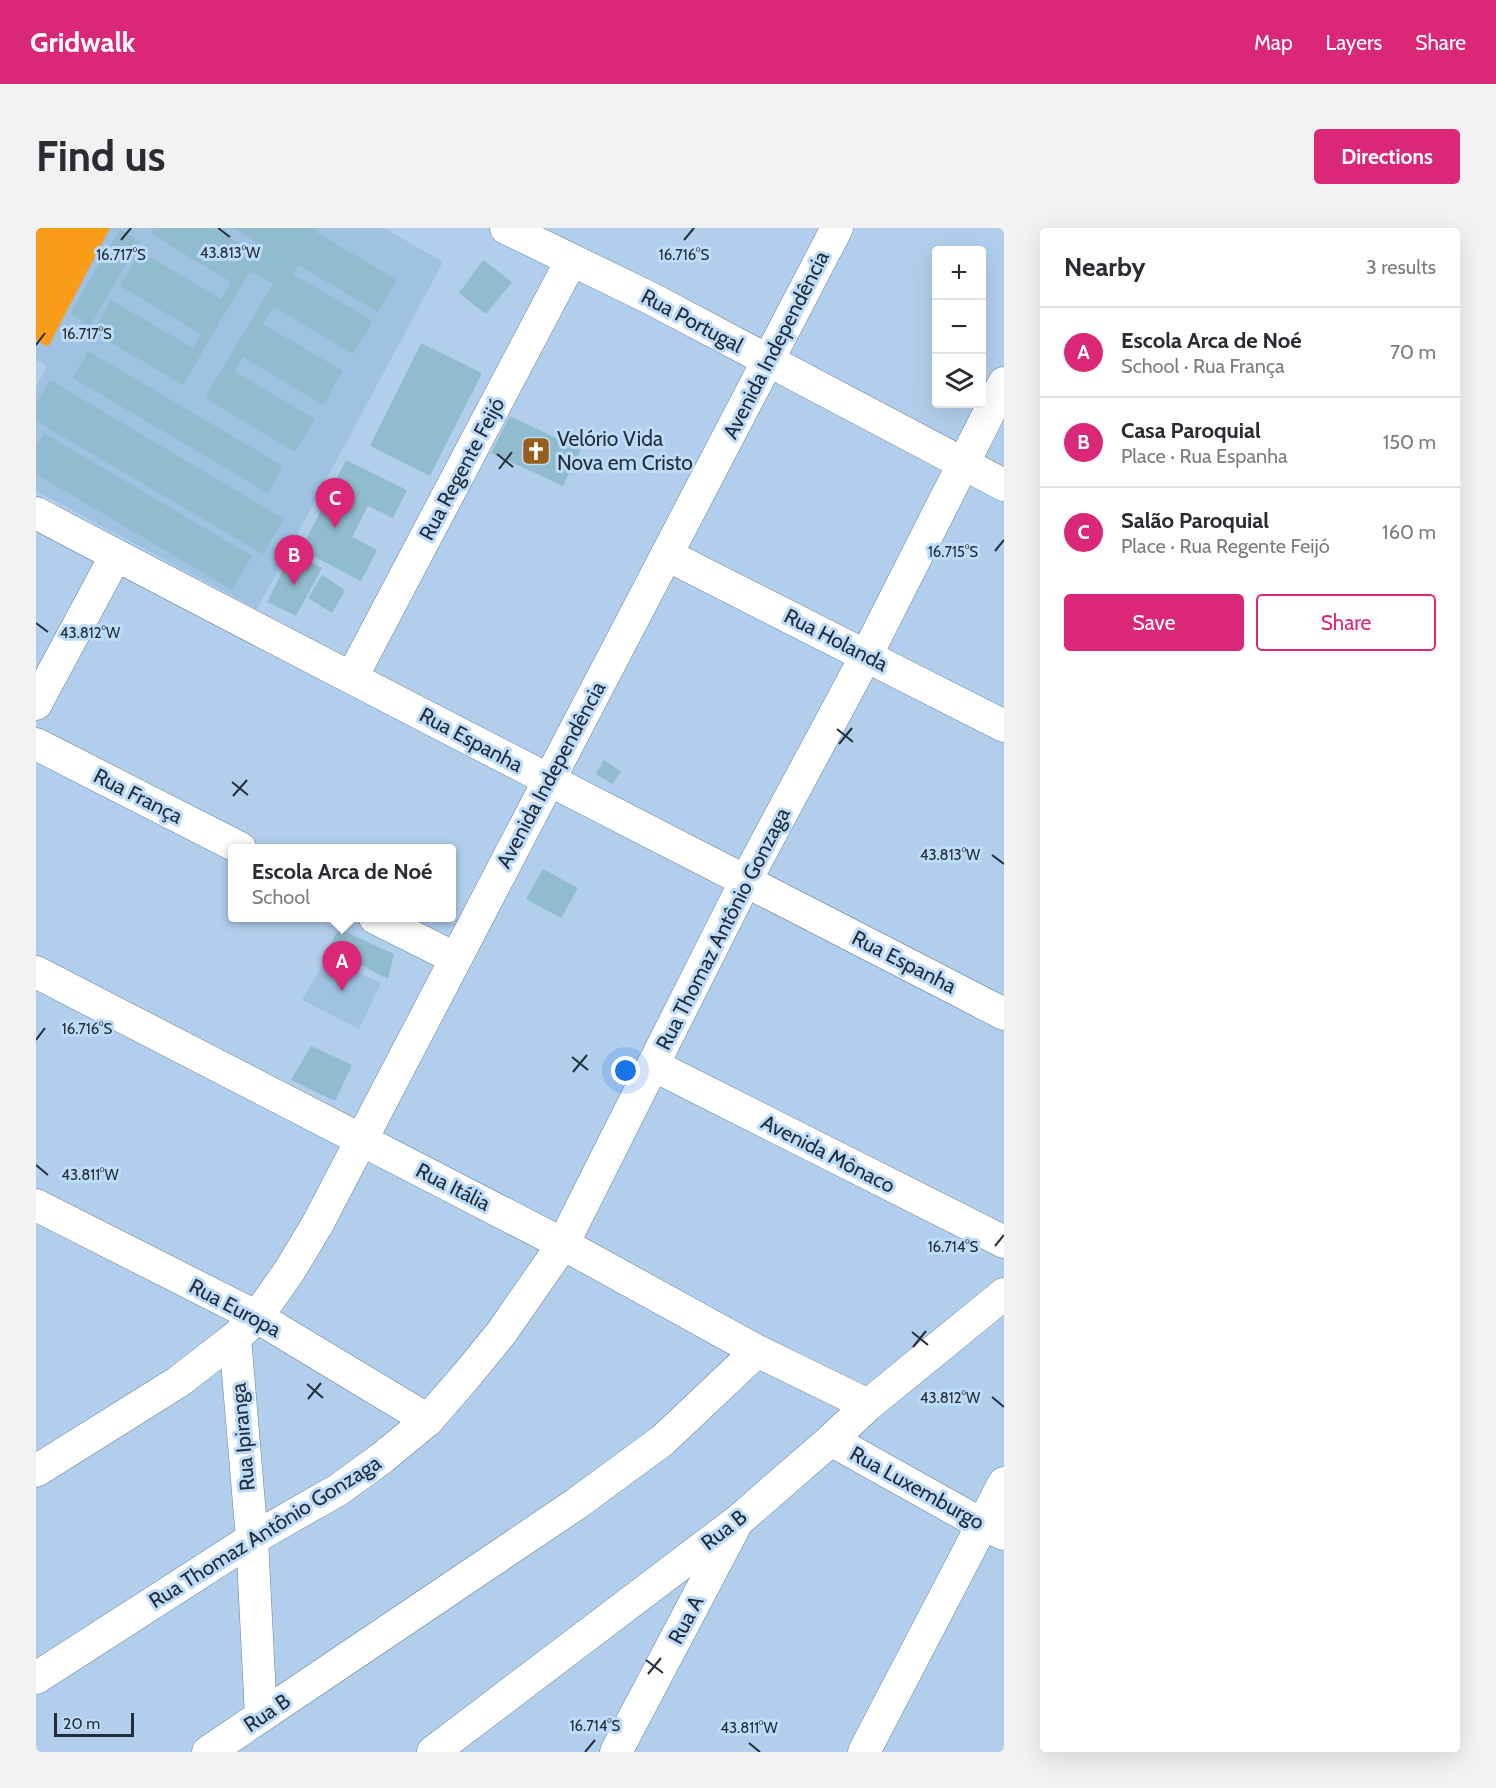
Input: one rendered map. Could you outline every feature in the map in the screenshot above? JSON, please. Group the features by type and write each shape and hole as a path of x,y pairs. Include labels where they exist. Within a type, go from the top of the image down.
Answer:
{"street":[{"name":"Rua Portugal","path":"506,228 650,298 1004,484"},
{"name":"Avenida Independência","path":"36,1470 178,1382 246,1328 290,1270 317,1225 362,1140 837,228"},
{"name":"Rua Regente Feijó","path":"352,677 572,261"},
{"name":"Rua Thomaz Antônio Gonzaga","path":"36,1678 252,1539 338,1490 382,1458 428,1420 502,1332 563,1244 746,880 866,656 1004,383"},
{"name":"Rua Espanha","path":"36,513 1004,1014"},
{"path":"36,704 116,555"},
{"name":"Rua Holanda","path":"667,555 1004,726"},
{"name":"Rua França","path":"36,744 230,844"},
{"path":"383,922 455,958"},
{"name":"Rua Itália","path":"36,972 563,1244 757,1351 868,1405"},
{"name":"Avenida Mônaco","path":"653,1065 1004,1242"},
{"name":"Rua Europa","path":"36,1205 246,1328 428,1420"},
{"name":"Rua B","path":"433,1752 739,1520 868,1405 1004,1294"},
{"name":"Rua Ipiranga","path":"246,1328 252,1539 261,1716"},
{"name":"Rua B","path":"208,1752 567,1510 663,1440 757,1351"},
{"name":"Rua Luxemburgo","path":"831,1440 994,1529"},
{"path":"864,1752 994,1529 1004,1483"},
{"name":"Rua A","path":"616,1752 739,1520"}],"shaded area":[{"path":"36,228 384,228 443,262 257,609 36,491 36,387 47,366 36,360"},
{"path":"36,228 110,228 48,347 36,340"},
{"path":"327,958 381,983 359,1029 302,1000"}],"building":[{"path":"154,228 213,228 251,250 256,242 233,228 318,228 316,232 397,280 378,312 298,265 293,274 373,321 353,354 274,307 263,324 343,371 323,405 243,357 234,371 315,419 295,452 205,398 273,284 250,271 183,385 93,332 111,300 193,348 201,334 120,286 140,251 221,299 231,282 151,234"},
{"path":"120,229 140,241 90,326 70,314"},
{"path":"483,260 512,282 486,314 459,293"},
{"path":"421,343 482,373 430,476 370,446"},
{"path":"88,351 283,466 268,493 73,378"},
{"path":"50,380 284,519 263,554 36,421 36,404"},
{"name":"Velório Vida Nova em Cristo","path":"510,416 581,450 563,486 491,453"},
{"path":"44,433 252,556 232,590 36,474 36,446"},
{"path":"346,460 407,490 393,518 368,506 352,537 377,550 361,581 301,550"},
{"path":"294,549 306,554 304,559 322,568 296,616 267,602"},
{"path":"322,575 345,590 332,613 308,598"},
{"path":"604,760 621,772 612,784 596,774"},
{"path":"543,869 578,888 561,918 526,899"},
{"path":"339,929 394,954 388,979 328,948"},
{"path":"311,1046 352,1065 335,1101 291,1080"}],"place":[{"name":"Velório Vida Nova em Cristo","path":"536,451"},
{"name":"Salão Paroquial","path":"335,528"},
{"name":"Casa Paroquial","path":"294,585"},
{"name":"Escola Arca de Noé","path":"342,991"}]}
